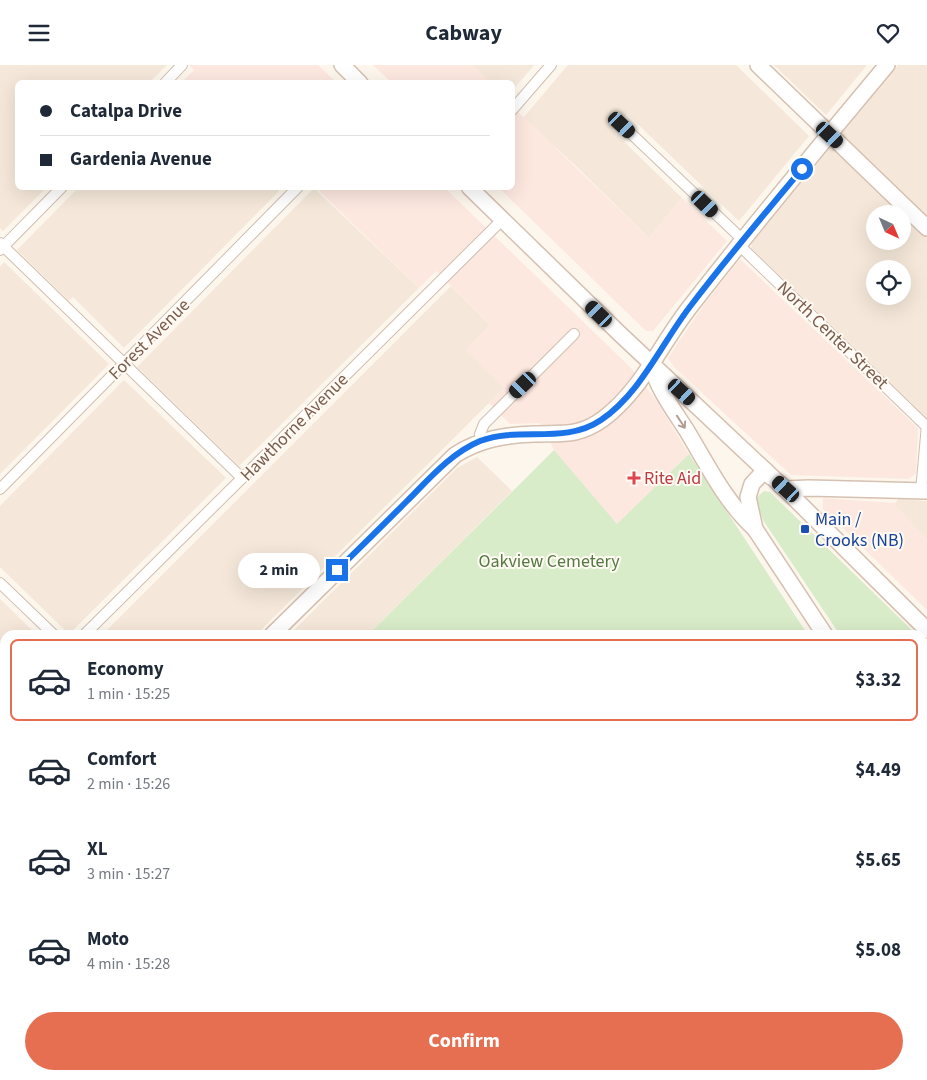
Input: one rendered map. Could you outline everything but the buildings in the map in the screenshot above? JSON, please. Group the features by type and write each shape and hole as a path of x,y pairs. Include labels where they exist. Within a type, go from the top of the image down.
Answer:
{"main road":[{"path":"342,65 357,80"},
{"path":"758,65 927,228"},
{"path":"277,630 455,455 481,441 535,434 562,435 588,428 603,419 632,391 686,312 887,65"},
{"path":"472,190 651,364 786,489 927,630"},
{"path":"651,364 659,387 710,470 744,519 755,529 822,630"},
{"path":"755,529 748,497 752,484 764,470"},
{"path":"786,489 924,491"}],"street":[{"path":"168,80 182,65"},
{"path":"515,107 551,65"},
{"name":"North Center Street","path":"622,125 926,425"},
{"path":"59,190 1,247 242,478"},
{"name":"Forest Avenue","path":"0,489 295,190"},
{"name":"Hawthorne Avenue","path":"89,630 503,219"},
{"path":"481,441 480,434 484,424 574,334"},
{"path":"924,491 926,425"},
{"path":"0,583 49,630"}],"shaded area":[{"path":"0,65 167,65 152,80 15,80 15,190 44,190 3,231 0,228"},
{"path":"189,65 318,65 334,80 184,80 194,70"},
{"path":"373,65 472,65 487,80 389,80"},
{"path":"472,65 534,65 515,88 515,80 487,80"},
{"path":"568,65 736,65 809,136 739,221 627,114 612,130 682,198 649,238 577,167 523,118"},
{"path":"774,65 867,65 826,115"},
{"path":"898,65 927,65 927,418 751,248 752,243"},
{"path":"515,109 649,238 682,198 727,241 653,331 646,331 501,190 515,190"},
{"path":"76,190 279,191 124,348 73,297 69,301 17,250"},
{"path":"312,190 316,190 419,288 239,466 137,367"},
{"path":"318,190 447,190 630,367 656,400 689,454 617,525 554,450 540,423 510,424 489,403 504,388 465,350 490,325 436,271 419,288"},
{"path":"740,259 918,428 916,473 909,479 791,475 674,367 668,358 705,303"},
{"path":"4,262 109,364 0,474 0,267"},
{"path":"451,286 490,325 504,388 261,630 107,630"},
{"path":"124,380 226,478 73,630 65,630 0,567 0,506"},
{"path":"477,457 512,491 373,630 294,630 457,468"},
{"path":"823,498 895,503 927,539 927,610 823,509"},
{"path":"898,499 927,501 927,539 894,505"},
{"path":"0,599 32,630 0,630"}],"green space":[{"name":"Oakview Cemetery","path":"554,450 617,524 689,454 805,630 373,630"},
{"path":"764,491 770,492 912,630 837,630 763,520 755,499"}],"place":[{"name":"Rite Aid","path":"634,478"},
{"name":"Main / Crooks (NB)","path":"805,529"}],"route":[{"path":"337,570 443,466 465,449 481,441 496,437 535,434 562,435 588,428 603,419 640,382 691,304 802,169"}]}
